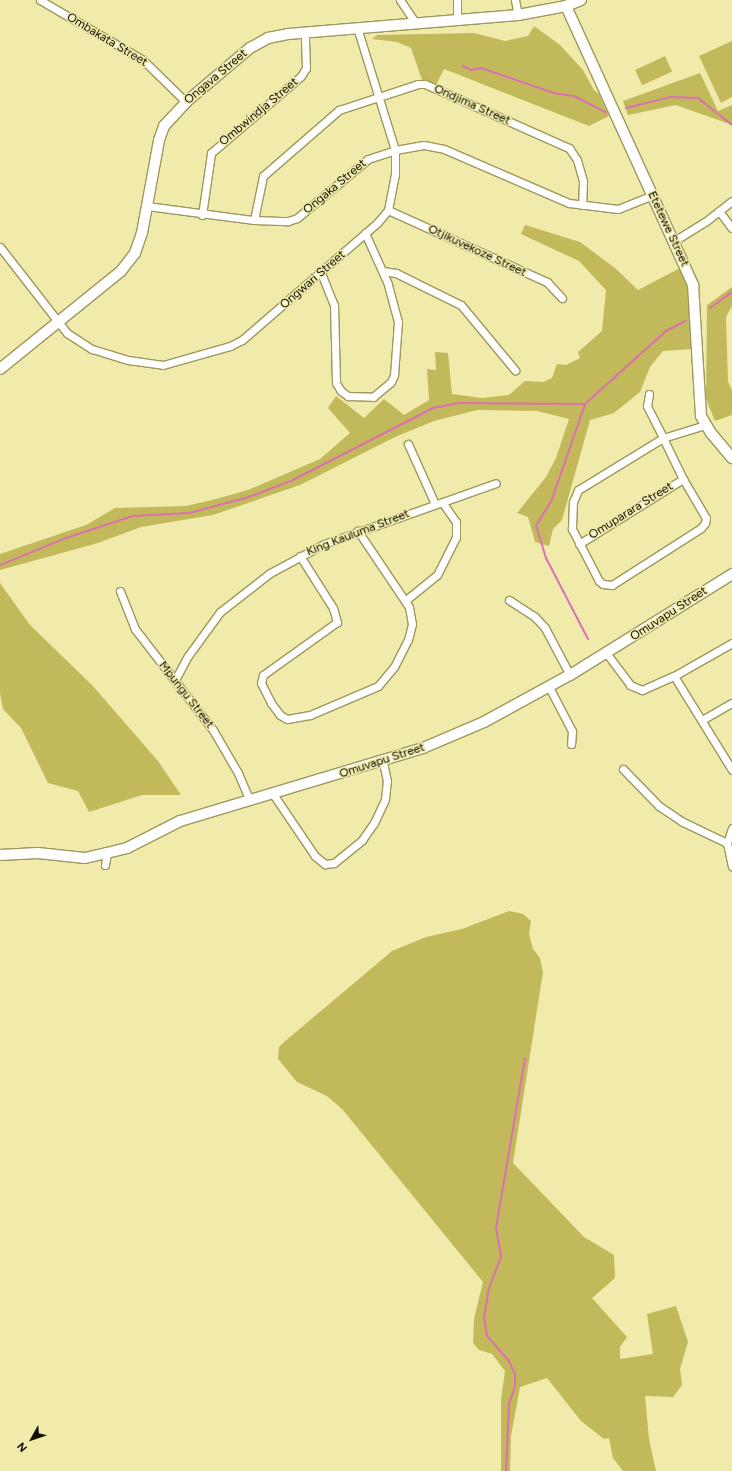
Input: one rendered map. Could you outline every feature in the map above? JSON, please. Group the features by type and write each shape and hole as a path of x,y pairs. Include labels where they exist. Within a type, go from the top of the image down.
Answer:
{"street":[{"name":"Ombakata Street","path":"40,0 143,60 186,102"},
{"path":"400,0 416,24"},
{"path":"457,0 457,21"},
{"path":"515,0 518,15"},
{"name":"Ongava Street","path":"0,369 121,271 135,253 142,233 159,140 172,114 250,48 268,38 305,32 518,15 566,6 581,0"},
{"name":"Etetewe Street","path":"566,6 693,285 699,407 705,425 732,458"},
{"path":"357,27 380,97 395,150 395,175 388,210"},
{"name":"Ombwindja Street","path":"202,214 212,153 301,76 306,68 305,32"},
{"name":"Ondjima Street","path":"254,220 260,182 268,172 339,110 418,84 425,84 563,144 574,155 579,167 583,181 582,205"},
{"name":"Ongaka Street","path":"147,206 254,220 288,221 298,218 363,162 395,150 424,145 444,149 560,201 618,209 652,194"},
{"path":"674,241 732,201"},
{"name":"Ongwari Street","path":"0,247 67,333 92,349 128,360 163,365 230,346 242,340 365,234 388,210"},
{"name":"Otjikuvekoze Street","path":"388,210 547,282 562,298"},
{"path":"719,211 732,228"},
{"path":"321,273 334,305 336,383 344,394 363,399 376,395 391,382 394,375 398,322 383,271 365,234"},
{"path":"383,271 396,273 461,305 515,370"},
{"path":"649,394 647,406 663,438 683,479 706,518 702,528 612,585 599,581 572,529 571,517 573,502 578,490 663,438 705,425"},
{"path":"406,600 437,575 456,537 456,522 438,503 408,444"},
{"name":"Omuparara Street","path":"579,544 683,479"},
{"name":"King Kauluma Street","path":"175,680 196,644 220,612 265,576 314,548 358,531 496,483"},
{"path":"300,556 333,608 337,622 263,674 261,683 271,703 280,715 287,719 310,715 357,697 378,686 387,678 402,655 408,640 412,616 406,600 358,531"},
{"name":"Omuvapu Street","path":"0,855 38,853 85,858 126,848 180,820 382,762 456,735 549,687 607,654 732,574"},
{"name":"Mpungu Street","path":"120,591 135,629 223,745 250,801"},
{"path":"509,600 534,616 545,628 570,675"},
{"path":"607,654 626,680 636,689 648,689 732,643"},
{"path":"674,676 731,768"},
{"path":"549,687 572,731 571,744"},
{"path":"702,720 732,703"},
{"path":"273,794 315,856 325,864 334,863 362,840 374,824 385,799 387,781 382,762"},
{"path":"623,769 659,806 683,822 727,843"},
{"path":"732,828 727,843 732,866"},
{"path":"105,865 107,853"}],"shaded area":[{"path":"534,26 560,45 583,70 594,90 599,94 609,116 589,126 444,69 436,85 422,80 411,48 397,42 372,39 377,35 474,33 505,41 528,36"},
{"path":"732,41 732,97 721,103 699,56"},
{"path":"665,56 672,71 642,85 635,70"},
{"path":"700,73 718,111 732,105 732,125 676,105 628,115 623,101"},
{"path":"525,225 580,242 615,268 638,290 680,268 687,287 692,349 663,351 650,367 640,392 614,413 590,420 562,520 553,529 549,546 535,542 528,517 517,513 546,477 556,458 569,419 537,411 477,410 434,421 395,437 300,485 213,515 141,527 98,543 0,570 0,554 86,525 115,508 186,506 212,500 248,490 320,459 350,433 328,408 336,396 364,418 384,399 404,415 429,400 427,369 436,370 435,352 448,353 452,394 482,398 509,395 525,381 543,382 552,378 557,364 566,365 580,358 578,352 602,331 606,290 579,261 521,234"},
{"path":"732,287 732,306 726,317 728,382 732,390 732,415 715,421 706,399 707,305"},
{"path":"0,583 30,625 92,685 158,761 181,795 142,795 89,812 78,791 48,783 21,728 3,709 0,693"},
{"path":"509,911 523,914 531,921 529,934 533,949 540,958 543,972 513,1163 584,1237 614,1255 615,1278 592,1298 627,1337 620,1347 620,1359 653,1354 647,1314 676,1306 688,1342 680,1369 682,1385 673,1397 645,1396 649,1439 656,1471 623,1471 613,1458 609,1438 604,1439 581,1421 547,1378 520,1387 511,1436 510,1471 501,1471 501,1400 505,1371 492,1354 479,1350 473,1343 474,1319 483,1282 343,1110 327,1096 297,1082 278,1059 279,1047 283,1043 392,951 426,937 462,929"}],"waterway":[{"path":"463,66 471,70 481,68 554,93 574,96 606,112"},
{"path":"626,108 670,97 698,98 732,125"},
{"path":"710,308 732,292"},
{"path":"588,639 546,558 536,526 552,499 585,404 666,331 686,321"},
{"path":"0,565 66,538 133,516 189,513 249,497 293,480 433,408 458,403 585,404"},
{"path":"506,1471 509,1404 515,1387 515,1374 509,1361 487,1336 484,1318 489,1288 501,1256 496,1228 525,1058"}]}
